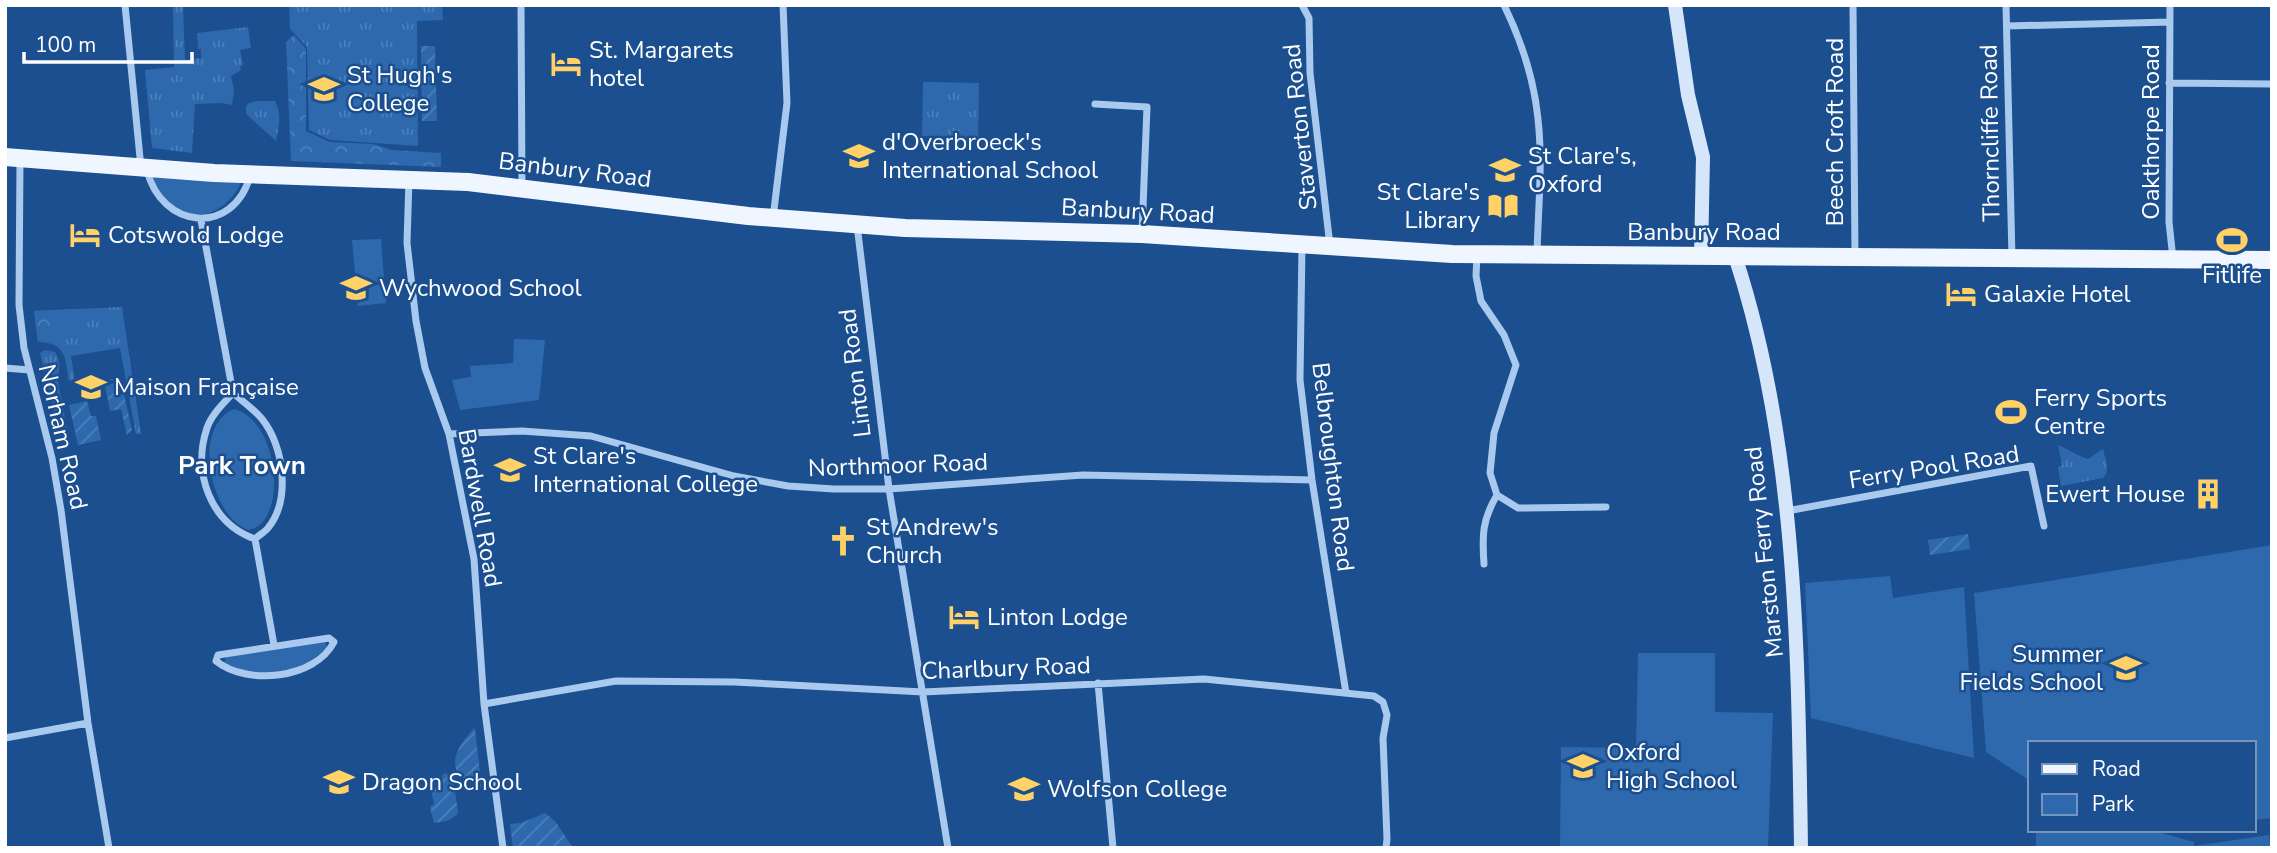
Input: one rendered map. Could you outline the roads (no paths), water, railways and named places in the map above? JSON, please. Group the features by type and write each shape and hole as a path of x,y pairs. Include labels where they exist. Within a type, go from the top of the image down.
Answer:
{"main road":[{"path":"1675,5 1688,95 1703,157 1701,256"},
{"name":"Banbury Road","path":"13,158 250,175 409,178 522,187 773,219 905,228 1142,234 1478,254 2272,260"},
{"name":"Marston Ferry Road","path":"1735,256 1745,285 1763,368 1787,511 1797,647 1801,848"}],"street":[{"path":"125,5 144,169 163,201 174,211 201,220 219,214 234,204 247,187 250,175"},
{"path":"521,5 522,187"},
{"path":"773,219 787,103 783,5"},
{"name":"Staverton Road","path":"1303,5 1309,18 1310,73 1331,247"},
{"path":"1504,5 1528,68 1538,118 1538,255"},
{"name":"Beech Croft Road","path":"1853,5 1856,258"},
{"name":"Thorncliffe Road","path":"2006,5 2011,259"},
{"name":"Oakthorpe Road","path":"2170,5 2169,222 2173,259"},
{"path":"2007,26 2170,22"},
{"path":"2169,83 2272,84"},
{"path":"1095,104 1147,107 1142,234"},
{"name":"Norham Road","path":"13,158 19,305 29,370 52,458 61,510 88,723 109,848"},
{"name":"Bardwell Road","path":"409,178 407,243 416,321 425,368 449,434 474,559 484,704 503,848"},
{"path":"201,220 233,393 262,419 274,439 281,463 282,491 276,515 268,528 255,539"},
{"name":"Linton Road","path":"857,224 889,489 948,848"},
{"name":"Belbroughton Road","path":"1302,244 1300,380 1312,480 1346,692"},
{"path":"1478,254 1476,276 1481,301 1504,335 1516,365 1494,433 1490,473 1497,495 1518,508 1606,507"},
{"path":"5,369 29,370"},
{"path":"233,393 219,407 207,426 202,455 204,479 211,499 228,525 255,539"},
{"name":"Northmoor Road","path":"449,434 522,431 591,436 733,476 788,486 889,489 1083,475 1312,480"},
{"name":"Ferry Pool Road","path":"1787,511 2031,466 2044,526"},
{"path":"1483,564 1482,538 1486,514 1497,495"},
{"path":"255,539 274,645"},
{"path":"329,638 334,642 330,651 312,663 298,671 279,676 247,674 225,668 216,661 218,655 274,645 329,638"},
{"name":"Charlbury Road","path":"484,704 616,681 733,682 923,692 1204,679 1374,696 1383,702 1387,715 1383,738 1386,848"},
{"path":"1098,683 1113,848"},
{"path":"5,738 88,723"}],"place":[{"name":"St. Margarets hotel","path":"566,64"},
{"name":"St Hugh's College","path":"324,89"},
{"name":"d'Overbroeck's International School","path":"859,156"},
{"name":"St Clare's, Oxford","path":"1505,170"},
{"name":"St Clare's Library","path":"1503,206"},
{"name":"Cotswold Lodge","path":"85,235"},
{"name":"Fitlife","path":"2232,240"},
{"name":"Wychwood School","path":"356,288"},
{"name":"Galaxie Hotel","path":"1961,294"},
{"name":"Maison Française","path":"91,387"},
{"name":"Ferry Sports Centre","path":"2011,412"},
{"name":"St Clare's International College","path":"510,470"},
{"name":"Ewert House","path":"2208,494"},
{"name":"St Andrew's Church","path":"843,541"},
{"name":"Linton Lodge","path":"964,617"},
{"name":"Summer Fields School","path":"2126,668"},
{"name":"Oxford High School","path":"1583,766"},
{"name":"Dragon School","path":"339,782"},
{"name":"Wolfson College","path":"1024,789"}],"district":[{"name":"Park Town","path":"242,465"}]}
